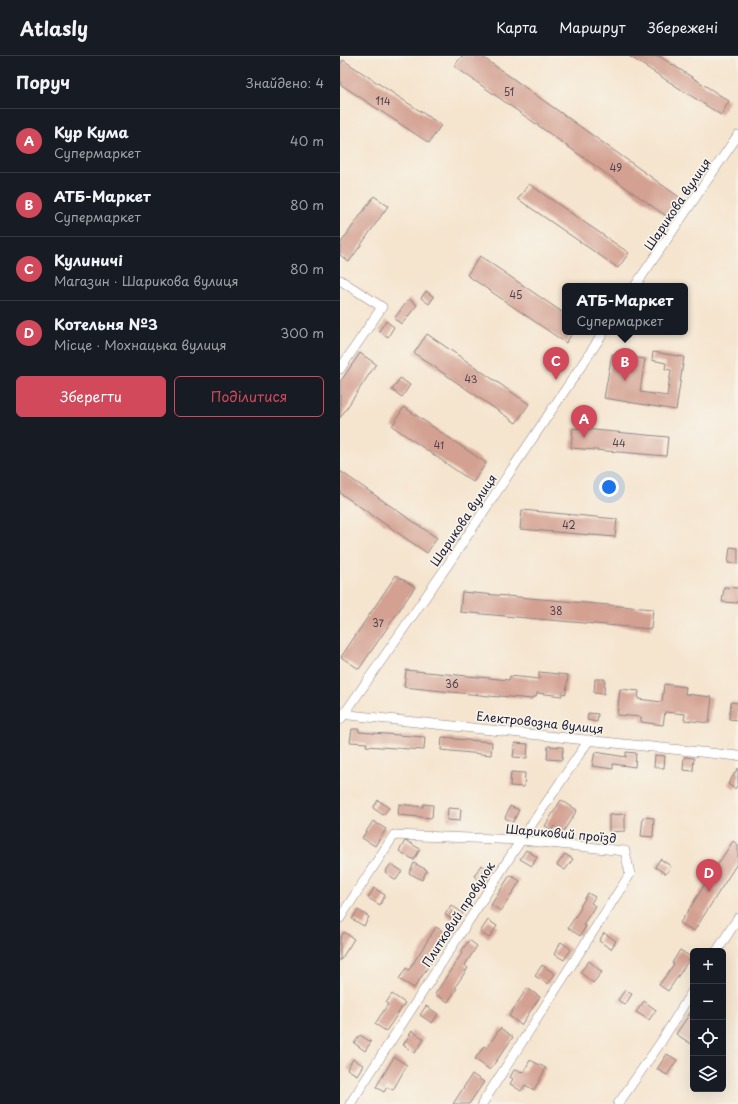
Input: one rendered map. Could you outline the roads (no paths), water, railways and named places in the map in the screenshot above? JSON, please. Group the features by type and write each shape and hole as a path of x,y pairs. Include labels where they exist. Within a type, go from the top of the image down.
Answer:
{"street":[{"name":"Шарикова вулиця","path":"637,283 738,135"},
{"path":"340,280 382,307 340,369"},
{"name":"Шарикова вулиця","path":"341,716 447,566 602,335"},
{"name":"Електровозна вулиця","path":"341,716 738,756"},
{"name":"Плитковий провулок","path":"350,1104 521,840 589,740"},
{"name":"Шариковий проїзд","path":"340,918 394,835 521,840 625,851 630,874 482,1104"},
{"path":"719,948 738,918"},
{"path":"618,1104 661,1042 690,995"}],"place":[{"name":"Кулиничі","path":"556,380"},
{"name":"АТБ-Маркет","path":"625,381"},
{"name":"Кур Кума","path":"584,438"},
{"name":"Котельня №3","path":"709,892"}]}
